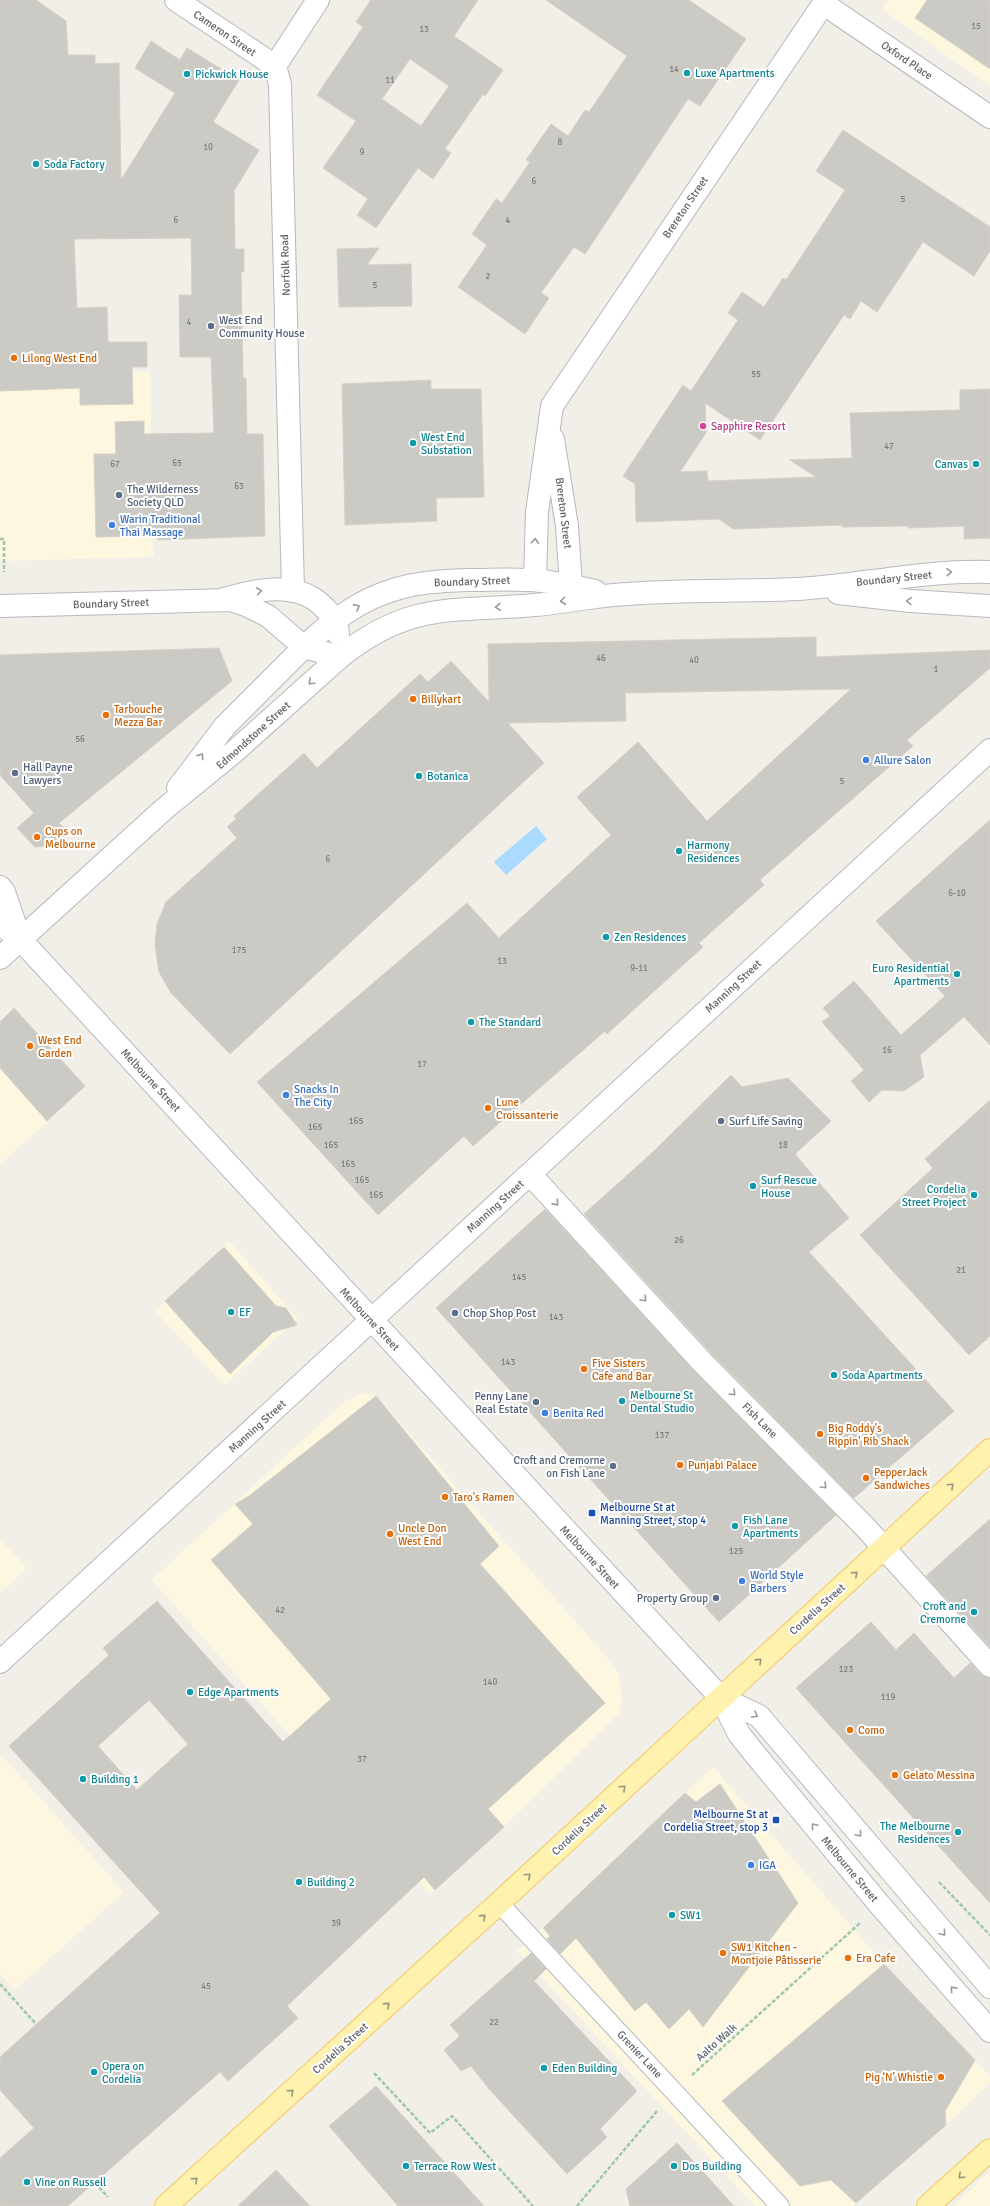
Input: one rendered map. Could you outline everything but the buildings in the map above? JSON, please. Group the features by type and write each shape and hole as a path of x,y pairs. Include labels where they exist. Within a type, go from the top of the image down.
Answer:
{"main road":[{"name":"Cordelia Street","path":"166,2206 499,1902 762,1658 884,1549 990,1450"},
{"path":"928,2206 990,2150"}],"street":[{"name":"Cameron Street","path":"176,0 274,66"},
{"path":"274,66 318,0"},
{"name":"Oxford Place","path":"825,2 990,117"},
{"name":"Brereton Street","path":"535,580 537,519 549,416 552,406 825,2"},
{"name":"Norfolk Road","path":"274,66 280,92 293,591"},
{"name":"Brereton Street","path":"549,416 567,526 571,586"},
{"name":"Boundary Street","path":"0,606 221,600 238,602 268,616 304,647 340,657 374,632 401,619 448,609 537,605 615,594 799,589 922,574 960,571 990,572"},
{"name":"Boundary Street","path":"304,647 336,620 372,599 392,590 414,584 446,580 535,580 615,594"},
{"name":"Boundary Street","path":"799,589 910,601 990,606"},
{"name":"Boundary Street","path":"221,600 258,590 293,591 313,599 336,620"},
{"path":"336,620 340,657"},
{"name":"Edmondstone Street","path":"163,810 225,726 304,647"},
{"name":"Edmondstone Street","path":"0,958 163,810 234,752 340,657"},
{"name":"Manning Street","path":"0,1662 990,750"},
{"name":"Melbourne Street","path":"0,887 4,892 20,939"},
{"name":"Melbourne Street","path":"0,924 20,939 720,1698 739,1734 879,1904 990,2031"},
{"name":"Fish Lane","path":"530,1174 703,1363 865,1527 990,1666"},
{"name":"Melbourne Street","path":"720,1698 759,1716 990,1987"}],"lane":[{"name":"Grenier Lane","path":"499,1902 780,2206"}],"path":[{"path":"0,539 4,539 4,572"},
{"name":"Aalto Walk","path":"577,2206 674,2091 858,1925 879,1904"},
{"path":"0,1984 36,2024"},
{"path":"374,2073 430,2133 452,2116 533,2206"},
{"path":"95,2183 108,2197"}],"shaded area":[{"path":"0,0 36,0 66,21 77,308 107,307 109,367 150,372 154,557 0,561"},
{"path":"888,0 990,0 990,87 882,9"},
{"path":"14,1008 85,1086 0,1165 0,1022"},
{"name":"EF","path":"229,1241 298,1319 224,1385 155,1311"},
{"path":"362,1393 376,1396 604,1654 619,1675 622,1700 619,1713 504,1827 430,1894 152,1580 344,1402"},
{"path":"0,1539 27,1568 0,1593"},
{"path":"0,1753 124,1892 15,1990 0,1974"},
{"path":"713,1767 884,1964 990,2077 990,2083 946,2125 853,2206 755,2206 517,1951"},
{"path":"990,2171 990,2206 953,2206"}],"water":[{"path":"536,826 547,839 506,875 494,862"}],"place":[{"name":"Luxe Apartments","path":"687,73"},
{"name":"Pickwick House","path":"187,74"},
{"name":"Soda Factory","path":"36,164"},
{"name":"West End Community House","path":"211,326"},
{"name":"Lilong West End","path":"14,358"},
{"name":"Sapphire Resort","path":"703,426"},
{"name":"West End Substation","path":"413,443"},
{"name":"Canvas","path":"976,464"},
{"name":"The Wilderness Society QLD","path":"119,495"},
{"name":"Warin Traditional Thai Massage","path":"112,525"},
{"name":"Billykart","path":"413,699"},
{"name":"Tarbouche Mezza Bar","path":"106,715"},
{"name":"Allure Salon","path":"866,760"},
{"name":"Hall Payne Lawyers","path":"15,773"},
{"name":"Botanica","path":"419,776"},
{"name":"Cups on Melbourne","path":"37,837"},
{"name":"Harmony Residences","path":"679,851"},
{"name":"Zen Residences","path":"606,937"},
{"name":"Euro Residential Apartments","path":"957,974"},
{"name":"The Standard","path":"471,1022"},
{"name":"West End Garden","path":"30,1046"},
{"name":"Snacks In The City","path":"286,1095"},
{"name":"Lune Croissanterie","path":"488,1108"},
{"name":"Surf Life Saving","path":"721,1121"},
{"name":"Surf Rescue House","path":"753,1186"},
{"name":"Cordelia Street Project","path":"974,1195"},
{"name":"EF","path":"231,1312"},
{"name":"Chop Shop Post","path":"455,1313"},
{"name":"Five Sisters Cafe and Bar","path":"584,1369"},
{"name":"Soda Apartments","path":"834,1375"},
{"name":"Melbourne St Dental Studio","path":"622,1401"},
{"name":"Penny Lane Real Estate","path":"536,1402"},
{"name":"Benita Red","path":"545,1413"},
{"name":"Big Roddy's Rippin' Rib Shack","path":"820,1434"},
{"name":"Punjabi Palace","path":"680,1465"},
{"name":"Croft and Cremorne on Fish Lane","path":"613,1466"},
{"name":"PepperJack Sandwiches","path":"866,1478"},
{"name":"Taro's Ramen","path":"445,1497"},
{"name":"Melbourne St at Manning Street, stop 4","path":"592,1513"},
{"name":"Fish Lane Apartments","path":"735,1526"},
{"name":"Uncle Don West End","path":"390,1534"},
{"name":"World Style Barbers","path":"742,1581"},
{"name":"Property Group","path":"716,1598"},
{"name":"Croft and Cremorne","path":"974,1612"},
{"name":"Edge Apartments","path":"190,1692"},
{"name":"Como","path":"850,1730"},
{"name":"Gelato Messina","path":"895,1775"},
{"name":"Building 1","path":"83,1779"},
{"name":"Melbourne St at Cordelia Street, stop 3","path":"776,1820"},
{"name":"The Melbourne Residences","path":"958,1832"},
{"name":"IGA","path":"751,1865"},
{"name":"Building 2","path":"299,1882"},
{"name":"SW1","path":"672,1915"},
{"name":"SW1 Kitchen - Montjoie Pâtisserie","path":"723,1953"},
{"name":"Era Cafe","path":"848,1958"},
{"name":"Eden Building","path":"544,2068"},
{"name":"Opera on Cordelia","path":"94,2072"},
{"name":"Pig ‘N’ Whistle","path":"941,2077"},
{"name":"Terrace Row West","path":"406,2166"},
{"name":"Dos Building","path":"674,2166"},
{"name":"Vine on Russell","path":"27,2182"}]}
